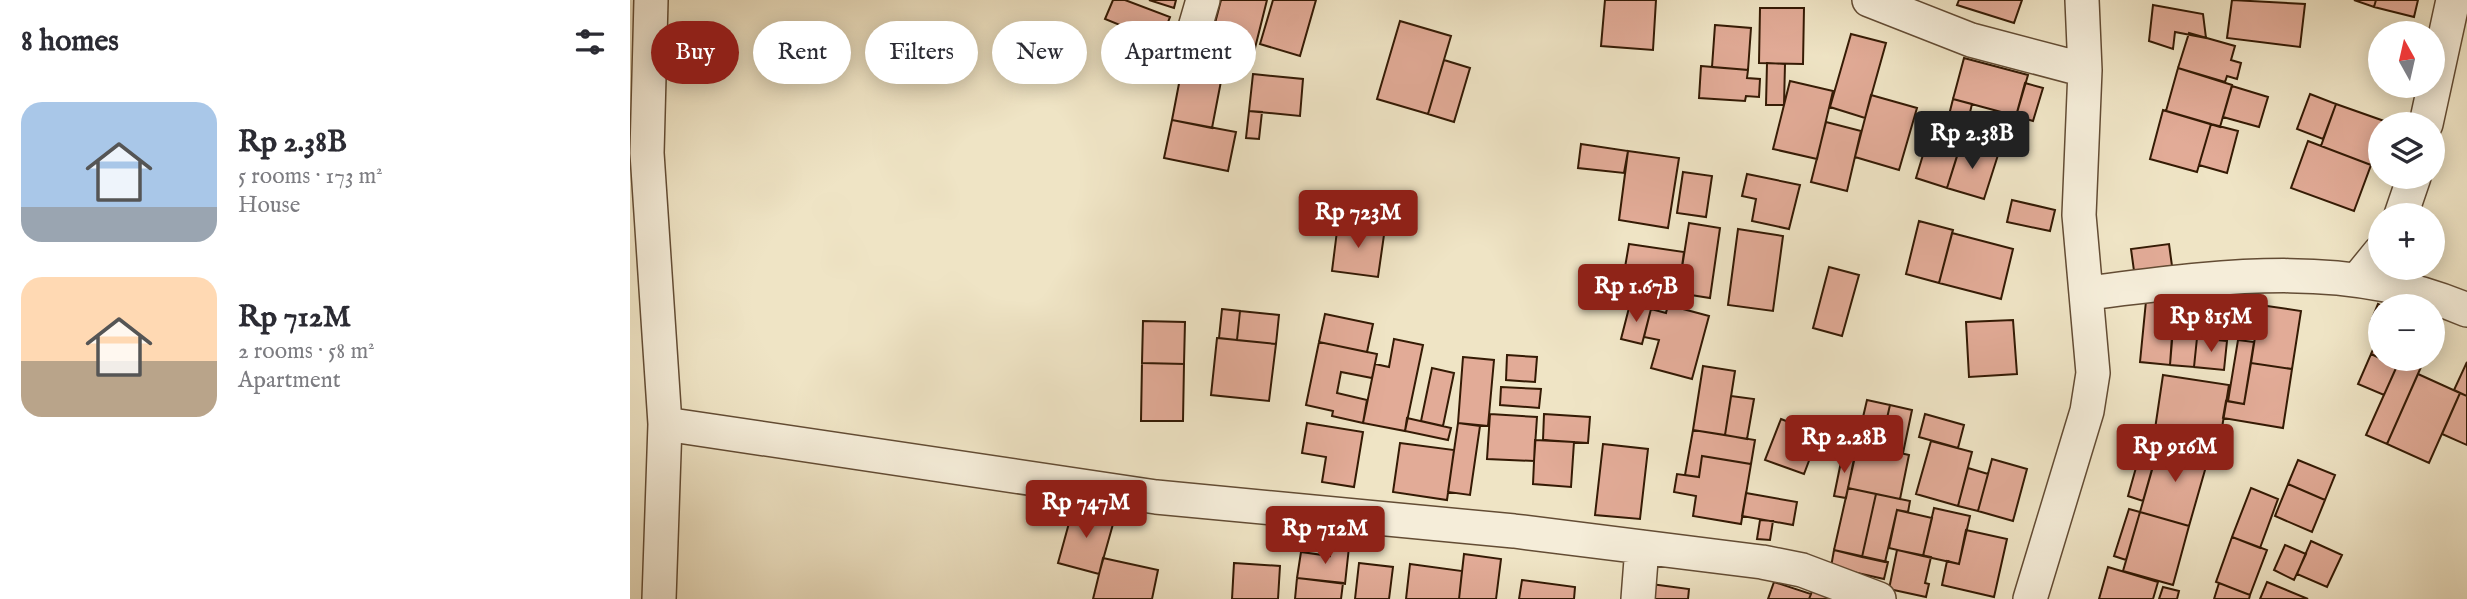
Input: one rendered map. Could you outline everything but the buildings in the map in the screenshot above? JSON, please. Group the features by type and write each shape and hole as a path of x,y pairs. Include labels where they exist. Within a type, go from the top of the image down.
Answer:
{"street":[{"path":"652,0 647,153 665,424 659,599"},
{"path":"1197,21 1203,0"},
{"path":"1870,0 1971,40 2085,71"},
{"path":"2030,599 2087,411 2093,373 2079,215 2085,71 2082,0"},
{"path":"2429,112 2452,0"},
{"path":"2358,279 2368,267"},
{"path":"2088,293 2207,278 2288,275 2388,283 2467,310"},
{"path":"665,424 1156,497 1514,531 1779,565 1879,599"},
{"path":"1638,599 1642,547"}]}
